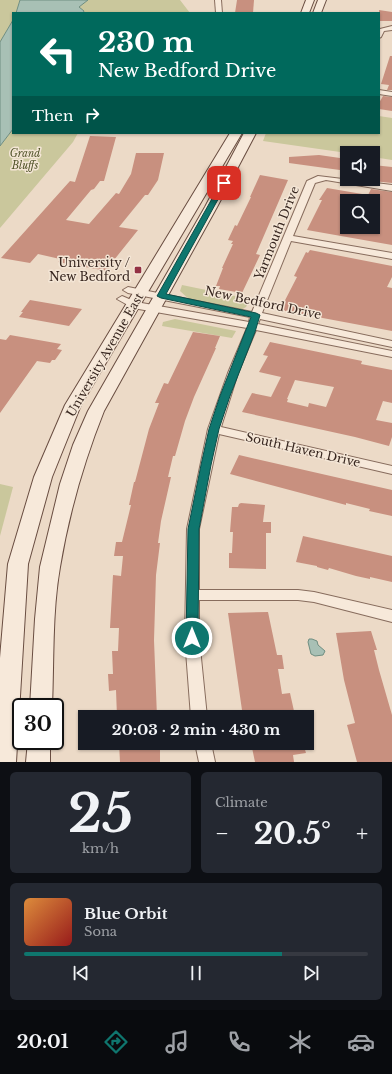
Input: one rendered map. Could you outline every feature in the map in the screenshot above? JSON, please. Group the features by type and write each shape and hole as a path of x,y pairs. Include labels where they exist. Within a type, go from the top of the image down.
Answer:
{"main road":[{"path":"305,12 310,0"},
{"path":"317,12 322,0"},
{"name":"University Avenue East","path":"4,762 18,564 43,477 73,405 131,297 235,134"},
{"name":"University Avenue East","path":"41,698 45,619 50,567 69,484 82,445 96,411 211,207 249,134"},
{"path":"38,762 39,750"}],"street":[{"path":"218,0 219,12"},
{"path":"380,34 382,30 392,28"},
{"path":"380,92 392,94"},
{"name":"Yarmouth Drive","path":"198,710 192,638 193,529 214,429 233,373 311,181 318,178 326,178 392,188"},
{"path":"288,238 392,256"},
{"name":"New Bedford Drive","path":"131,297 255,321 392,344"},
{"name":"New Bedford Drive","path":"131,297 255,321 392,354"},
{"name":"South Haven Drive","path":"214,429 392,470"},
{"path":"192,595 298,595 314,597 392,616"},
{"path":"204,750 207,762"}],"green space":[{"path":"0,0 20,0 16,12 12,12 12,22 0,42"},
{"path":"88,0 180,0 189,12 84,12 79,7"},
{"path":"380,116 392,118 392,160 380,158 380,146 340,146 340,152 263,141 266,134 380,134"},
{"name":"Grand Bluffs","path":"12,130 12,134 77,134 73,142 0,228 0,146"},
{"path":"182,285 250,299 246,307 241,310 190,300 180,291"},
{"path":"175,319 236,331 232,338 162,326 163,322"},
{"path":"0,484 13,487 0,536"}],"shaded area":[{"path":"20,0 88,0 79,7 84,12 16,12"},
{"path":"12,22 12,130 0,146 0,42"},
{"path":"309,639 317,641 318,645 325,651 323,655 315,656 311,654 308,642"}],"building":[{"path":"237,0 254,0 253,12 235,12"},
{"path":"379,10 392,12 392,21 380,21"},
{"path":"390,56 392,56 392,90 387,90 389,85 381,84"},
{"path":"383,96 392,97 392,111 380,109 380,101"},
{"path":"90,136 116,137 104,181 100,181 94,189 91,190 66,220 89,224 116,193 119,194 131,174 136,153 164,153 158,180 148,195 145,195 119,227 138,230 107,271 58,262 60,259 38,254 30,263 1,258 70,181 75,182"},
{"path":"319,155 340,158 340,170 289,163 289,157"},
{"path":"380,166 392,167 392,183 380,182"},
{"path":"260,175 288,180 256,254 260,255 242,293 219,289 220,286 216,286 233,244 231,244 233,241 228,240 235,225 237,226"},
{"path":"327,188 362,194 340,194 340,234 380,234 380,194 368,194 371,189 392,192 392,245 307,230 322,200 319,200"},
{"path":"310,250 392,266 392,277 387,287 392,288 392,331 280,310 297,277 294,276 306,252 308,253"},
{"path":"30,300 82,309 69,326 19,317"},
{"path":"193,332 220,336 185,421 175,456 173,456 168,477 171,477 161,521 156,575 154,640 157,710 117,710 116,690 109,691 108,674 113,674 112,651 118,651 119,628 110,628 113,575 121,576 123,556 114,556 116,542 122,542 131,505 129,505 134,482 149,429 159,403 155,403 164,383 168,384"},
{"path":"10,335 61,344 57,349 62,350 55,360 52,360 50,363 37,361 0,413 0,339 6,340"},
{"path":"270,342 362,361 361,364 392,370 392,403 383,401 376,420 392,423 392,437 389,446 242,412 252,393 271,397 281,377 259,372 268,356 263,355","holes":["295,380 334,387 326,407 309,403 308,407 287,402"]},
{"path":"239,455 392,490 392,516 369,511 370,509 346,503 346,505 230,474"},
{"path":"241,503 265,505 263,522 271,522 271,533 266,533 266,569 229,568 229,553 232,553 233,532 230,532 232,507 238,507"},
{"path":"303,536 392,556 392,582 370,577 370,579 329,568 328,570 317,566 296,562"},
{"path":"268,612 277,655 282,655 284,669 278,669 282,694 290,693 294,710 242,710 228,613"},
{"path":"371,631 377,650 374,650 379,670 392,715 392,762 357,762 347,725 355,723 344,680 336,633"},
{"path":"119,750 160,750 160,762 120,762"},
{"path":"252,750 305,750 306,753 293,755 294,762 255,762"}],"place":[{"name":"University / New Bedford","path":"138,270"}],"route":[{"path":"192,638 193,529 214,429 233,373 251,332 256,315 161,296 224,183"}]}
